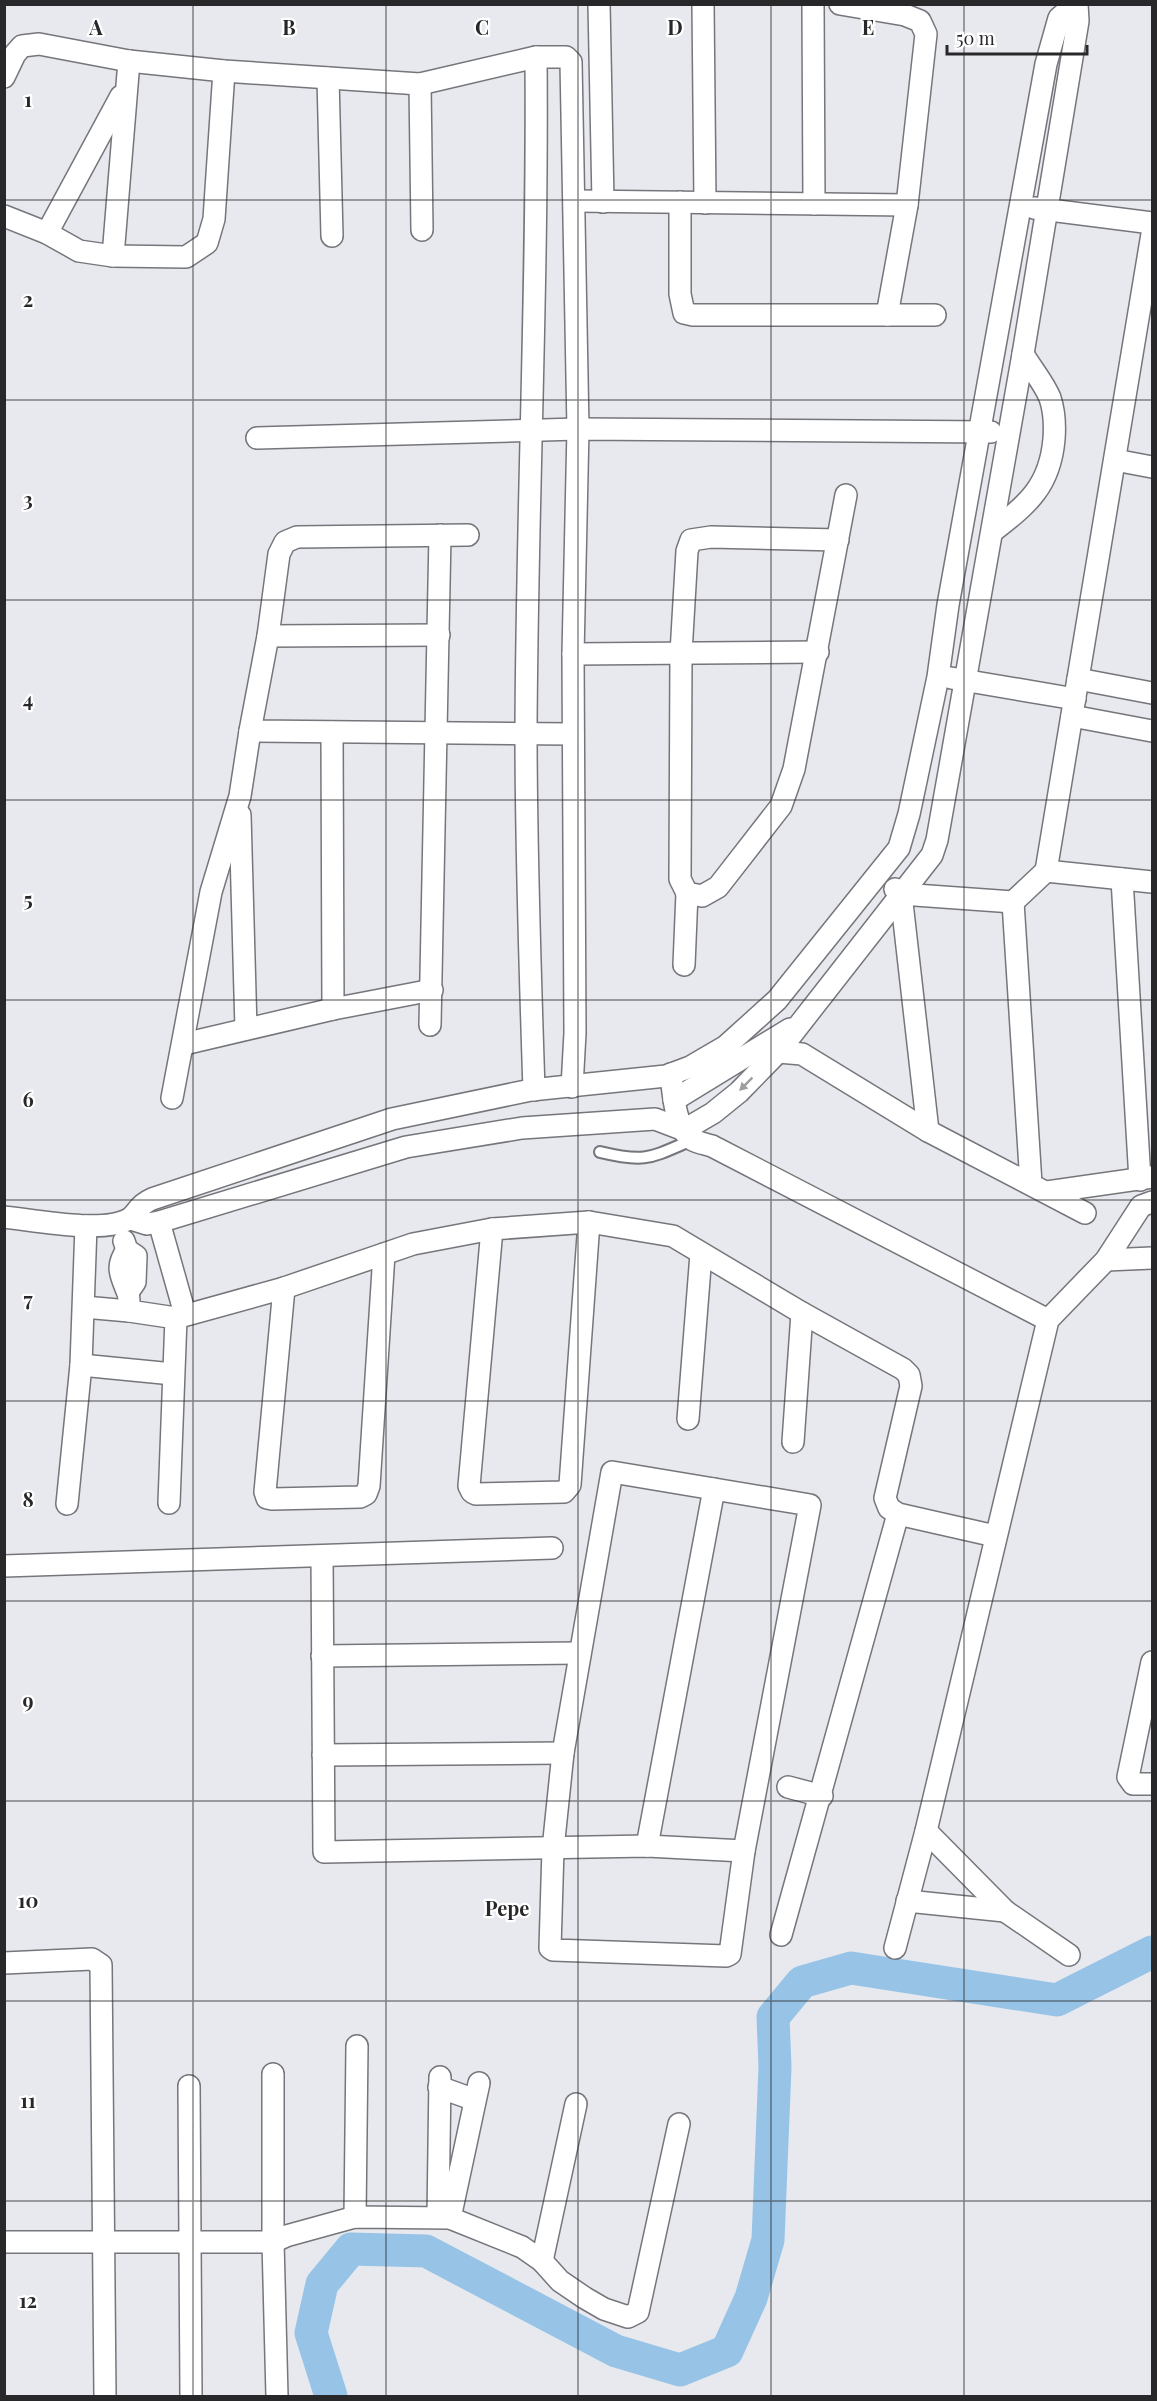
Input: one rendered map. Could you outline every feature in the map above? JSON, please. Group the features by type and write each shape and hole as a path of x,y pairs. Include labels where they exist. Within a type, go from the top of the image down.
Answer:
{"street":[{"path":"599,4 603,202"},
{"path":"704,4 705,203"},
{"path":"813,4 814,204"},
{"path":"840,4 905,15 920,21 926,34 907,205 887,315"},
{"path":"129,1302 135,1282 136,1256 126,1250 125,1221 140,1204 392,1119 534,1090 671,1074 690,1067 726,1046 777,1000 881,874 899,848 909,814 938,677 948,606 1020,205 1052,46 1059,18 1076,4"},
{"path":"688,1135 739,1092 778,1052 932,855 937,840 1023,354 1078,21 1076,4"},
{"path":"4,76 15,54 28,44 39,44 129,61 224,71 420,84 536,57 566,57 572,62 578,429 573,654 576,1033 572,1087"},
{"path":"534,1090 526,734 531,432 537,257 536,57"},
{"path":"113,256 129,61"},
{"path":"4,216 47,233 79,251 113,256 186,258 207,243 214,219 224,71"},
{"path":"328,78 332,236"},
{"path":"420,84 422,230"},
{"path":"47,233 126,88"},
{"path":"576,201 907,205"},
{"path":"680,202 680,294 684,313 693,315 935,315"},
{"path":"1020,205 1152,223"},
{"path":"901,894 1013,902 1046,871 1152,236"},
{"path":"993,531 1024,507 1039,489 1052,461 1054,428 1049,398 1023,354"},
{"path":"257,438 578,429 1008,433"},
{"path":"1115,460 1152,467"},
{"path":"687,893 702,896 718,887 781,806 794,770 846,495"},
{"path":"430,1025 440,535"},
{"path":"172,1098 211,892 240,796 268,636 279,554 290,538 468,535"},
{"path":"684,965 687,893 680,879 681,653 687,551 691,540 711,537 838,540"},
{"path":"268,636 439,635"},
{"path":"573,654 818,652"},
{"path":"938,677 964,679 1075,698 1152,693"},
{"path":"1075,698 1152,731"},
{"path":"250,731 573,734"},
{"path":"332,732 333,1009"},
{"path":"240,796 246,1029"},
{"path":"1046,871 1152,882"},
{"path":"881,874 901,894 928,1131"},
{"path":"1039,1188 1146,1179 1122,879"},
{"path":"1013,902 1039,1188"},
{"path":"184,1044 333,1009 432,990"},
{"path":"798,1024 820,1065"},
{"path":"674,1100 798,1024"},
{"path":"778,1052 802,1054 928,1131 1085,1213"},
{"path":"671,1074 674,1100 688,1135"},
{"path":"4,1217 86,1226 125,1221 147,1224 406,1147 522,1128 655,1119 712,1146 1048,1320"},
{"path":"895,1948 926,1831 994,1536 1048,1320 1106,1260 1142,1206 1152,1202"},
{"path":"159,1222 181,1316 173,1374 169,1503"},
{"path":"84,1307 129,1302 181,1316 284,1288 413,1244 492,1229 589,1222 673,1236 801,1313 903,1369 909,1375 911,1386 885,1498 889,1508 898,1514 994,1536"},
{"path":"492,1229 469,1486 476,1494 564,1492 570,1485 589,1222"},
{"path":"67,1504 81,1365 86,1226"},
{"path":"284,1288 265,1492 267,1498 360,1497 366,1494 369,1486 384,1254"},
{"path":"688,1419 701,1254"},
{"path":"1106,1260 1152,1258"},
{"path":"793,1442 801,1313"},
{"path":"81,1365 173,1374"},
{"path":"612,1472 714,1489 810,1505 744,1851 730,1954 726,1956 553,1950 550,1948 553,1849 563,1753 612,1472"},
{"path":"647,1846 714,1489"},
{"path":"781,1935 822,1796 898,1514"},
{"path":"4,1566 552,1548"},
{"path":"322,1556 324,1852 647,1846 744,1851"},
{"path":"322,1656 580,1653"},
{"path":"1152,1662 1128,1777 1133,1785 1152,1785"},
{"path":"323,1755 563,1753"},
{"path":"788,1787 822,1796"},
{"path":"926,1831 1005,1911 1069,1955"},
{"path":"907,1901 1005,1911"},
{"path":"4,1963 92,1959 101,1965 105,2397"},
{"path":"355,2217 357,2046"},
{"path":"273,2074 273,2242 278,2397"},
{"path":"440,2082 477,2092 444,2218 440,2082"},
{"path":"189,2086 188,2241 191,2397"},
{"path":"542,2261 576,2104"},
{"path":"4,2242 104,2240 273,2242 286,2236 355,2217 444,2218 522,2247 542,2261 560,2281 585,2298 604,2309 628,2316 634,2315 679,2124"}],"lane":[{"path":"600,1152 633,1160 647,1158 688,1135"}],"waterway":[{"path":"331,2396 311,2333 322,2284 351,2249 426,2251 616,2351 680,2370 727,2351 751,2298 768,2240 775,2067 773,2017 802,1982 851,1968 1057,2000 1152,1952"}],"district":[{"name":"Pepe","path":"507,1907"}]}
